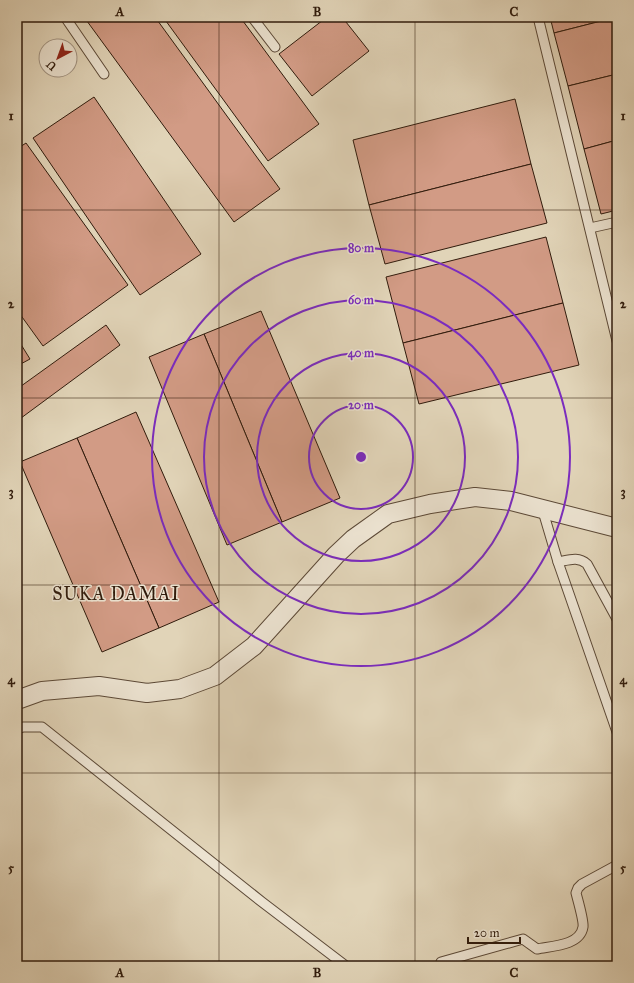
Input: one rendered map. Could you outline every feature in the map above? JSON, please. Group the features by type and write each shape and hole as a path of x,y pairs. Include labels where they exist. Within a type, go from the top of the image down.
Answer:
{"street":[{"path":"17,700 42,691 99,686 147,693 173,690 180,689 215,676 254,646 347,544 388,514 430,504 475,497 511,501 617,528"}],"lane":[{"path":"65,17 104,74"},
{"path":"252,17 274,47"},
{"path":"538,17 617,341"},
{"path":"590,228 617,222"},
{"path":"542,508 558,562 617,732"},
{"path":"558,562 576,558 583,560 587,564 617,619"},
{"path":"17,729 23,727 42,727 256,897 346,966"},
{"path":"441,962 523,939 537,949 570,942 576,939 581,934 583,926 576,893 578,888 582,884 617,866"}],"building":[{"path":"84,17 155,17 280,189 234,222"},
{"path":"163,17 240,17 319,124 268,161"},
{"path":"327,17 342,17 369,51 312,96 279,54"},
{"path":"550,17 617,17 554,33"},
{"path":"617,17 617,74 568,86 554,33"},
{"path":"617,74 617,140 584,149 568,86"},
{"path":"94,97 201,254 140,295 33,138"},
{"path":"515,99 531,164 369,205 353,140"},
{"path":"617,140 617,210 601,214 584,149"},
{"path":"26,143 128,285 43,346 17,310 17,149"},
{"path":"531,164 547,223 385,264 369,205"},
{"path":"546,237 563,303 403,343 386,277"},
{"path":"563,303 579,365 419,404 403,343"},
{"path":"261,311 340,498 282,522 204,334"},
{"path":"106,325 120,345 17,421 17,389"},
{"path":"204,334 282,522 227,545 149,357"},
{"path":"17,338 30,359 17,366"},
{"path":"136,412 219,602 159,628 77,438"},
{"path":"77,438 159,628 102,652 20,462"}],"district":[{"name":"SUKA DAMAI","path":"116,594"}]}
